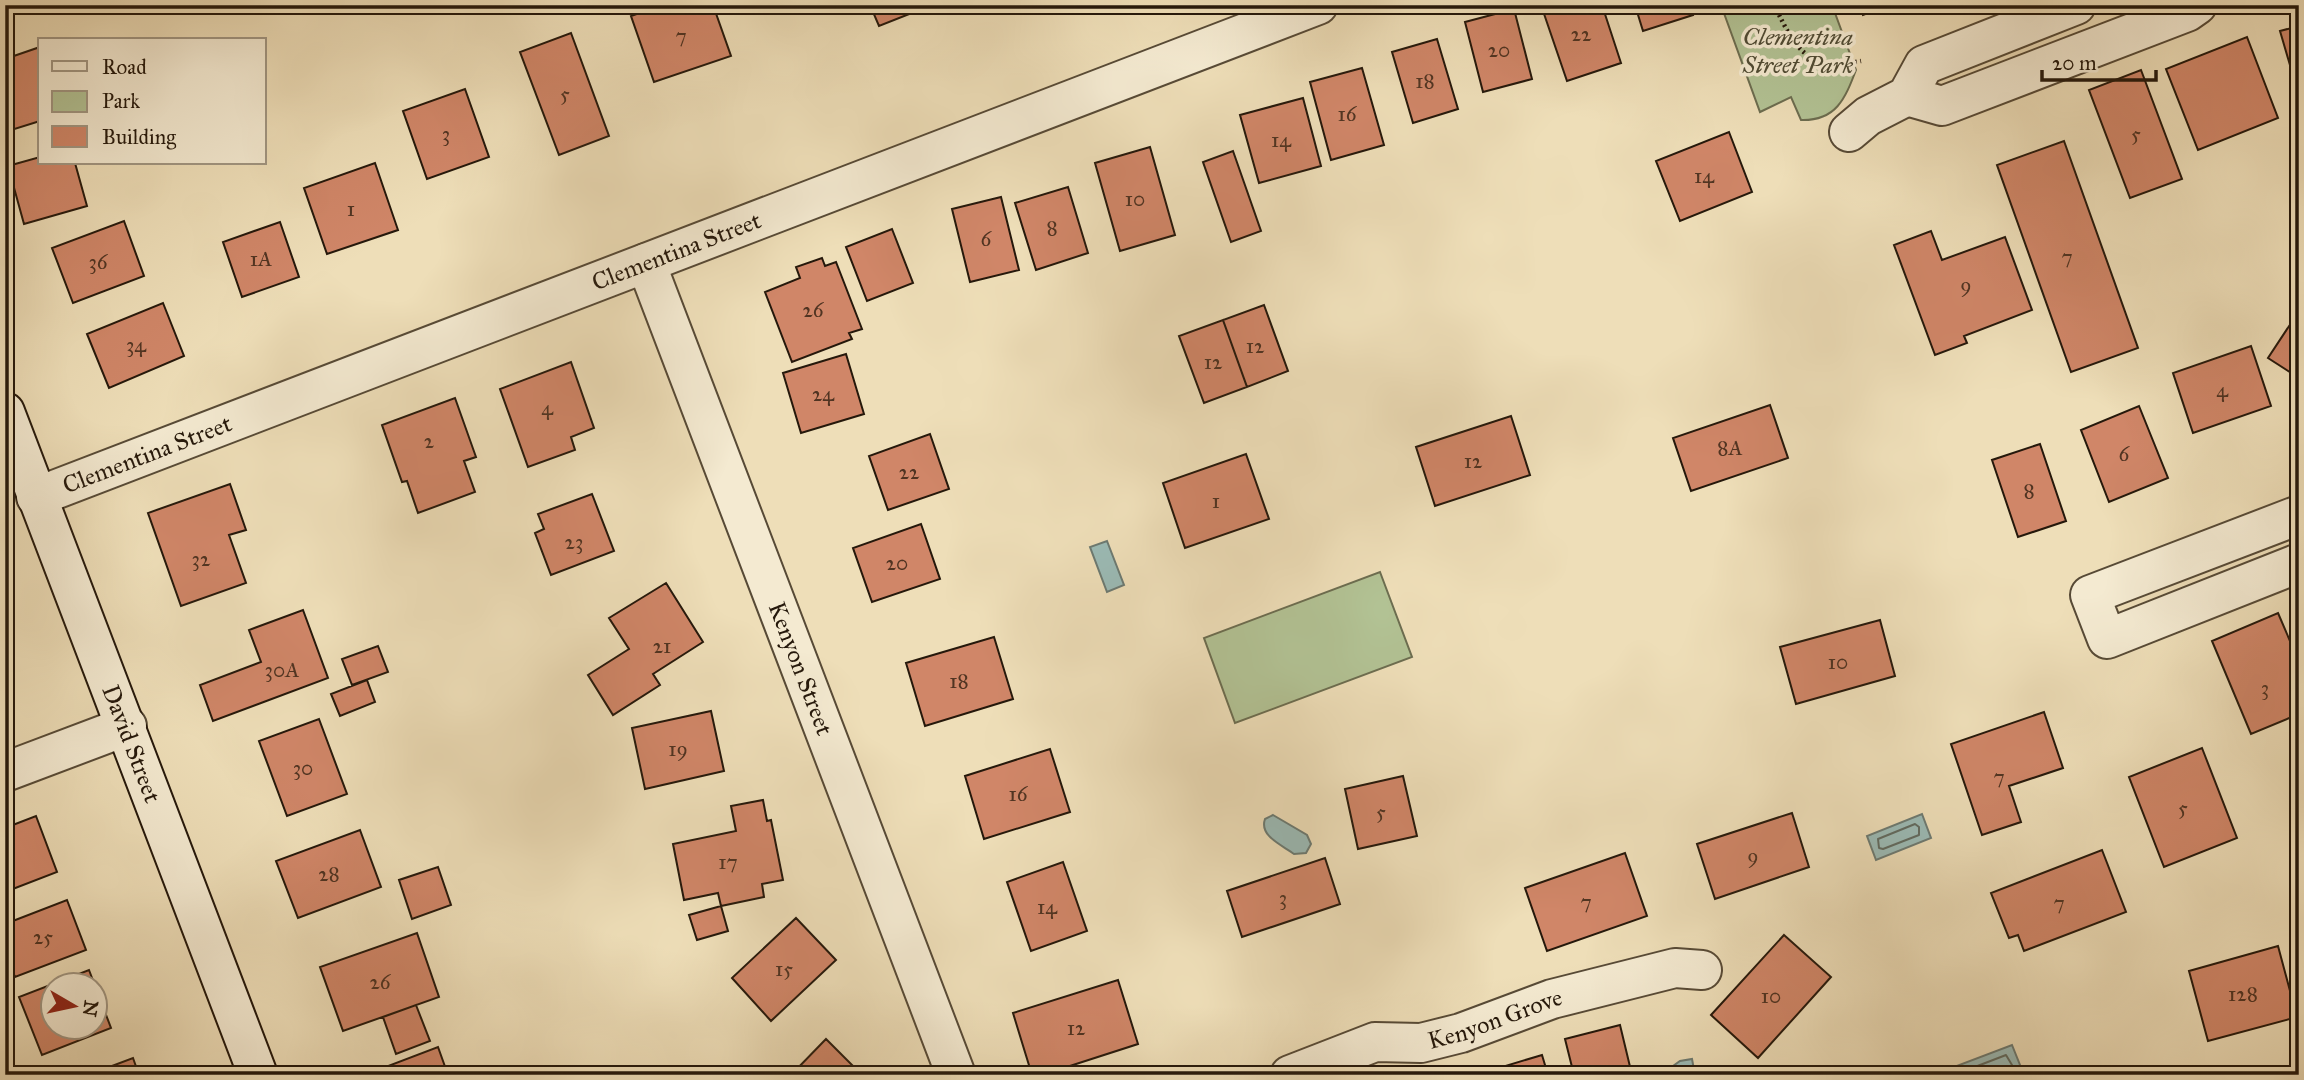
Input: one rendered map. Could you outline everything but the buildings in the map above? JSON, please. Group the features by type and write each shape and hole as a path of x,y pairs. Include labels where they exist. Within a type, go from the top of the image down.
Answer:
{"street":[{"name":"Clementina Street","path":"36,497 1318,5"},
{"path":"1849,132 1868,116 1907,96 1924,65 2076,5"},
{"path":"1907,96 1942,106 2188,12 2197,5"},
{"name":"Kenyon Street","path":"646,263 956,1075"},
{"name":"David Street","path":"5,412 258,1075"},
{"path":"2299,514 2090,595 2107,639 2299,563"},
{"path":"5,772 127,726"},
{"name":"Kenyon Grove","path":"1290,1075 1375,1042 1422,1043 1461,1033 1552,999 1675,968 1702,970"}],"path":[{"path":"1774,5 1790,37 1801,50 1817,61 1834,64 1861,61"}],"green space":[{"name":"Clementina Street Park","path":"1721,5 1832,5 1856,70 1838,106 1823,117 1801,120 1791,97 1760,112"},
{"path":"1380,572 1412,657 1235,723 1204,638"}],"water":[{"path":"1107,541 1124,585 1107,592 1090,547"},
{"path":"1922,814 1931,838 1876,860 1867,836"},
{"path":"1273,815 1307,835 1311,844 1306,853 1294,854 1268,835 1265,819"},
{"path":"2012,1045 2022,1070 2009,1075 1948,1075 1946,1070"},
{"path":"1692,1059 1695,1075 1672,1075 1673,1066 1680,1061"}]}
